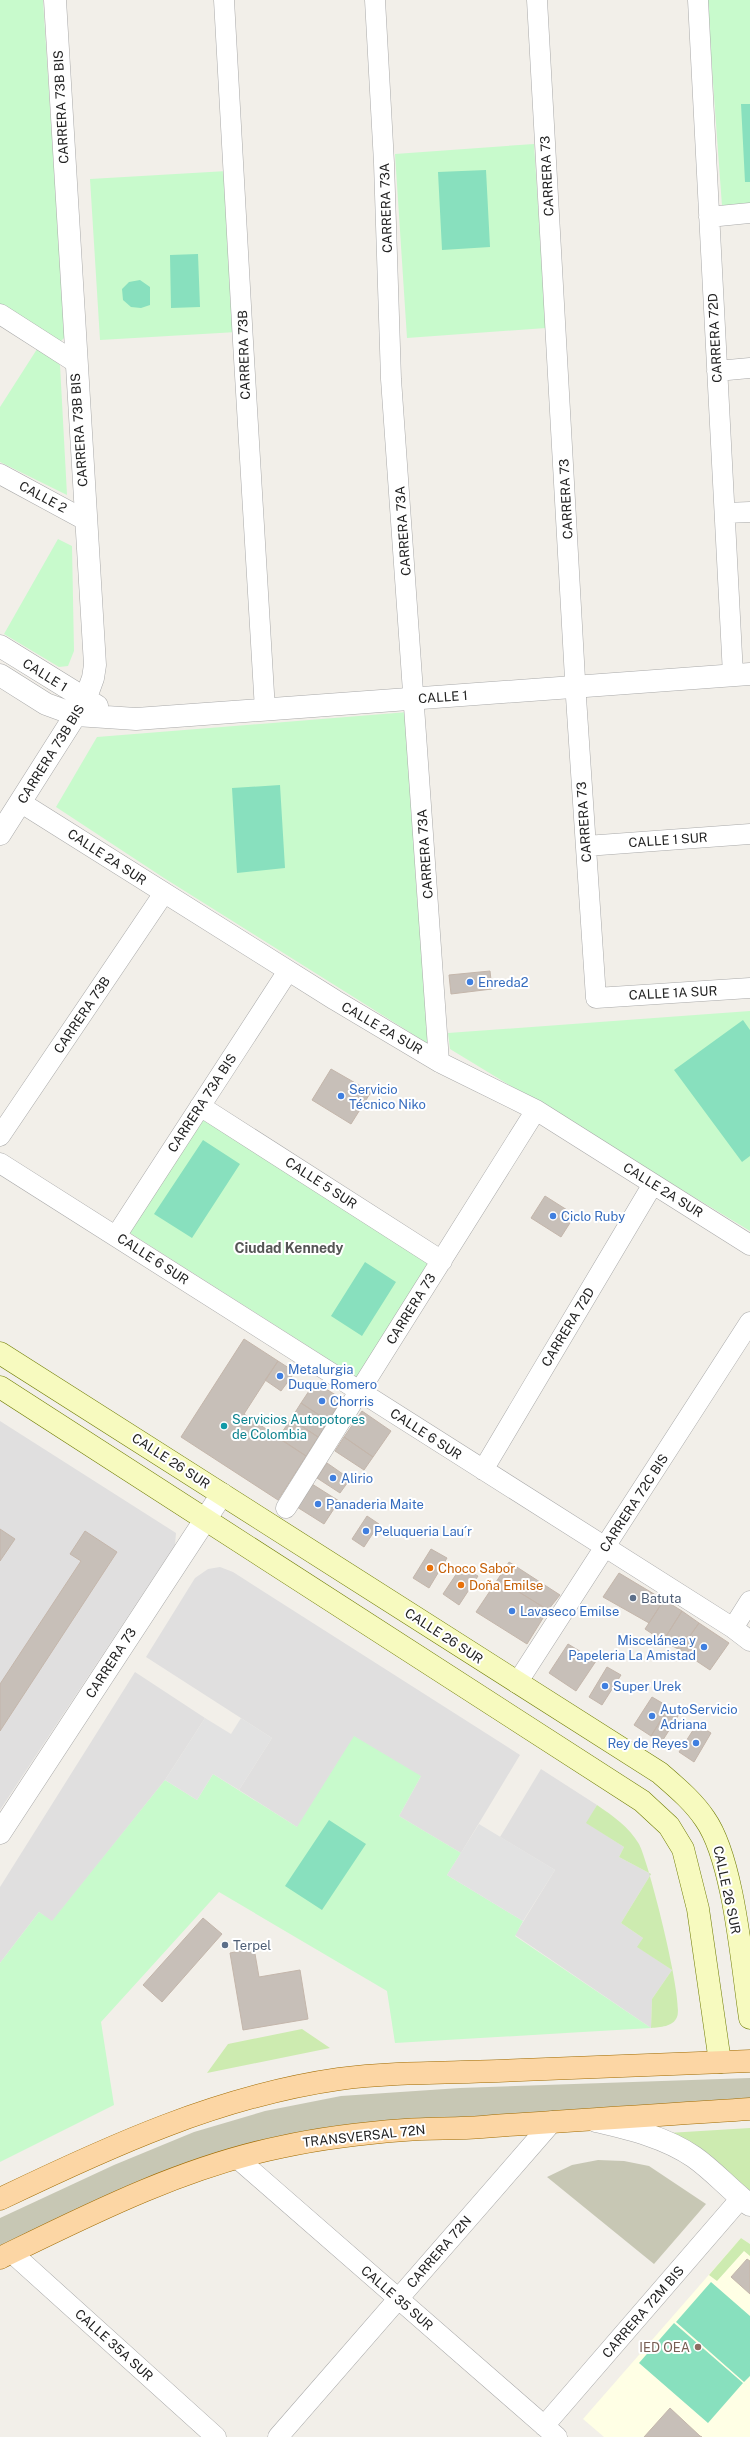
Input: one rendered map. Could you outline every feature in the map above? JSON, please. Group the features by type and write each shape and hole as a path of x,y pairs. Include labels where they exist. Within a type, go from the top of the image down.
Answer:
{"main road":[{"name":"CALLE 26 SUR","path":"0,1353 660,1773 686,1796 706,1819 717,1840 732,1899 750,2018"},
{"path":"0,1387 642,1801 669,1826 683,1849 698,1909 720,2062"},
{"path":"642,1801 660,1773"},
{"path":"0,2199 116,2146 182,2119 279,2091 338,2079 376,2076 750,2060"},
{"name":"TRANSVERSAL 72N","path":"5,2255 160,2184 236,2158 280,2147 342,2136 405,2130 750,2109"}],"street":[{"name":"CARRERA 73B BIS","path":"0,834 81,707 94,678 95,652 75,362 55,0"},
{"name":"CARRERA 73B","path":"224,0 242,314 244,389 265,710"},
{"name":"CARRERA 73A","path":"375,0 384,163 392,379 439,1062"},
{"name":"CARRERA 73","path":"537,0 576,687 596,998"},
{"name":"CARRERA 72D","path":"698,0 717,371 726,513 742,674"},
{"path":"709,217 750,213"},
{"path":"0,314 75,362"},
{"path":"717,371 750,368"},
{"name":"CALLE 2","path":"0,474 85,520"},
{"path":"726,513 750,512"},
{"name":"CALLE 1","path":"0,646 81,707"},
{"name":"CALLE 1","path":"0,675 46,704 81,707 136,719 742,674"},
{"name":"CALLE 2A SUR","path":"20,802 288,971 439,1062 536,1110 750,1245"},
{"name":"CALLE 1 SUR","path":"586,846 750,834"},
{"name":"CARRERA 73B","path":"0,1136 164,893"},
{"name":"CARRERA 73A BIS","path":"116,1236 288,971"},
{"name":"CALLE 1A SUR","path":"596,998 750,988"},
{"name":"CALLE 5 SUR","path":"200,1106 442,1261"},
{"name":"CARRERA 73","path":"286,1508 536,1110"},
{"name":"CALLE 6 SUR","path":"0,1163 733,1628 750,1641"},
{"name":"CARRERA 72D","path":"483,1470 653,1184"},
{"name":"CARRERA 72C BIS","path":"517,1682 606,1548 750,1322"},
{"name":"CARRERA 73","path":"0,1833 222,1494"},
{"path":"733,1628 750,1601"},
{"path":"584,2118 643,2132 676,2145 696,2158 745,2202"},
{"name":"CARRERA 72N","path":"278,2437 553,2121"},
{"name":"CALLE 35 SUR","path":"236,2158 550,2432"},
{"name":"CARRERA 72M BIS","path":"550,2432 745,2202"},
{"name":"CALLE 35A SUR","path":"5,2255 216,2437"}],"shaded area":[{"path":"0,1421 176,1533 175,1545 0,1810"},
{"path":"220,1567 233,1572 520,1755 461,1853 399,1816 421,1776 297,1827 239,1790 272,1738 146,1657 195,1578 208,1569"},
{"path":"135,1672 205,1718 165,1780 52,1922 39,1912 0,1963 0,1887"},
{"path":"205,1718 231,1734 241,1718 272,1738 239,1790 213,1774 197,1800 165,1780"},
{"path":"541,1769 597,1805 587,1823 624,1847 619,1857 651,1874 621,1923 643,1938 638,1947 672,1970 652,1999 651,2028 515,1935 555,1870 500,1837"},
{"path":"479,1824 555,1870 523,1921 447,1875"},
{"path":"750,2078 750,2100 348,2127 0,2249 0,2218 114,2165 194,2132 265,2111 341,2096 460,2088"},
{"path":"598,2160 624,2161 649,2166 706,2204 654,2264 547,2177 572,2165"},
{"name":"IED OEA","path":"741,2238 750,2244 750,2437 604,2437 583,2419"}],"green space":[{"path":"0,0 43,0 65,337 58,344 0,310"},
{"path":"707,0 750,0 750,204 722,206"},
{"path":"741,104 750,104 750,182 745,182"},
{"path":"534,144 546,328 407,338 395,154"},
{"path":"486,170 490,247 442,250 438,172"},
{"path":"227,171 237,332 100,340 90,179"},
{"path":"198,254 200,307 171,308 170,255"},
{"path":"140,280 150,287 150,305 141,308 131,307 123,300 122,289 129,282"},
{"path":"39,346 60,365 67,495 0,462 0,407"},
{"path":"58,539 72,546 74,651 68,666 59,667 4,634"},
{"path":"408,712 416,884 430,1045 164,878 56,807 97,737"},
{"path":"280,785 285,868 237,873 232,788"},
{"path":"750,1011 750,1231 450,1049 448,1033"},
{"path":"743,1020 750,1030 750,1156 742,1162 674,1070"},
{"path":"201,1117 432,1265 358,1378 127,1231"},
{"path":"203,1140 240,1164 192,1238 154,1214"},
{"path":"365,1262 396,1282 362,1336 331,1316"},
{"path":"354,1736 421,1776 399,1816 461,1853 447,1875 523,1921 515,1936 651,2028 395,2043 387,1991 219,1892 101,2022 114,2105 0,2162 0,1963 39,1912 52,1921 165,1780 197,1800 213,1774 297,1827"},
{"path":"597,1805 620,1822 635,1838 644,1856 649,1873 619,1857 624,1847 586,1823"},
{"path":"329,1820 366,1844 322,1910 285,1886"},
{"path":"650,1876 671,1960 678,2006 677,2017 673,2023 666,2026 651,2028 652,1999 672,1970 637,1947 643,1938 621,1923"},
{"path":"302,2029 330,2048 207,2073 228,2044"},
{"path":"750,2128 750,2197 668,2133"},
{"path":"741,2238 750,2244 750,2256 744,2251 717,2281 709,2275"},
{"path":"711,2282 750,2316 750,2376 744,2382 676,2322"},
{"path":"674,2323 743,2383 708,2423 639,2363"}],"building":[{"name":"Enreda2","path":"490,971 492,989 451,994 449,975"},
{"name":"Servicio Técnico Niko","path":"331,1069 371,1092 351,1124 312,1100"},
{"name":"Ciclo Ruby","path":"545,1196 575,1215 561,1237 531,1218"},
{"name":"Servicios Autopotores de Colombia","path":"244,1339 278,1361 244,1414 306,1456 278,1500 181,1437"},
{"name":"Metalurgia Duque Romero","path":"278,1361 295,1372 281,1391 265,1380"},
{"name":"Chorris","path":"315,1382 342,1399 328,1421 301,1403"},
{"path":"301,1403 328,1421 318,1437 291,1419"},
{"path":"362,1411 391,1431 373,1457 344,1437"},
{"path":"291,1419 318,1437 306,1456 278,1438"},
{"path":"344,1437 373,1457 364,1470 335,1451"},
{"name":"Alirio","path":"327,1463 350,1479 340,1493 317,1478"},
{"name":"Panaderia Maite","path":"312,1484 339,1501 324,1524 297,1507"},
{"name":"Peluqueria Lau´r","path":"367,1516 379,1524 364,1547 352,1539"},
{"path":"0,1529 15,1539 0,1561"},
{"path":"85,1531 117,1552 0,1731 0,1684 81,1561 70,1554"},
{"name":"Choco Sabor","path":"431,1549 447,1558 429,1588 413,1578"},
{"path":"509,1562 560,1595 548,1610 498,1579"},
{"name":"Doña Emilse","path":"461,1567 478,1576 459,1605 443,1594"},
{"name":"Batuta","path":"619,1573 664,1600 649,1623 603,1597"},
{"name":"Lavaseco Emilse","path":"498,1579 548,1610 527,1644 476,1612"},
{"path":"664,1600 682,1611 663,1641 645,1629"},
{"path":"682,1611 699,1623 680,1650 663,1641"},
{"name":"Miscelánea y Papeleria La Amistad","path":"699,1623 729,1643 710,1670 680,1650"},
{"path":"568,1644 596,1661 576,1691 549,1673"},
{"name":"Super Urek","path":"607,1667 621,1675 602,1705 589,1697"},
{"name":"AutoServicio Adriana","path":"652,1697 669,1707 651,1736 634,1725"},
{"path":"669,1707 680,1713 661,1743 651,1736"},
{"name":"Rey de Reyes","path":"697,1724 711,1733 694,1762 679,1752"},
{"path":"203,1918 222,1934 162,2002 143,1985"},
{"path":"254,1948 259,1977 300,1970 308,2019 243,2030 230,1953"},
{"path":"747,2259 750,2261 750,2294 731,2277"},
{"path":"670,2408 700,2436 702,2437 644,2437"}],"place":[{"name":"Enreda2","path":"470,982"},
{"name":"Servicio Técnico Niko","path":"341,1096"},
{"name":"Ciclo Ruby","path":"553,1216"},
{"name":"Metalurgia Duque Romero","path":"280,1376"},
{"name":"Chorris","path":"322,1401"},
{"name":"Servicios Autopotores de Colombia","path":"224,1426"},
{"name":"Alirio","path":"333,1478"},
{"name":"Panaderia Maite","path":"318,1504"},
{"name":"Peluqueria Lau´r","path":"366,1531"},
{"name":"Choco Sabor","path":"430,1568"},
{"name":"Doña Emilse","path":"461,1585"},
{"name":"Batuta","path":"633,1598"},
{"name":"Lavaseco Emilse","path":"512,1611"},
{"name":"Miscelánea y Papeleria La Amistad","path":"704,1647"},
{"name":"Super Urek","path":"605,1686"},
{"name":"AutoServicio Adriana","path":"652,1716"},
{"name":"Rey de Reyes","path":"696,1743"},
{"name":"Terpel","path":"225,1945"},
{"name":"IED OEA","path":"698,2347"}],"district":[{"name":"Ciudad Kennedy","path":"289,1248"}]}
